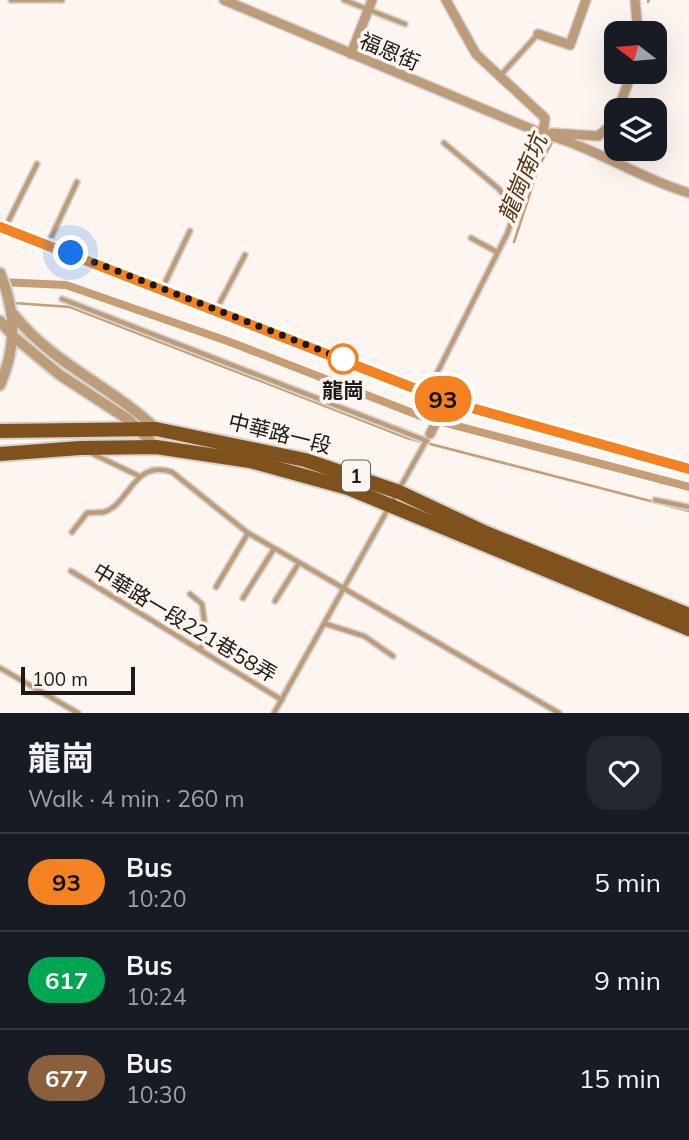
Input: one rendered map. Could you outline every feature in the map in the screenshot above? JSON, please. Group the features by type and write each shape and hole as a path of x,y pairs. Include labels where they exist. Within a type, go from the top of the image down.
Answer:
{"main road":[{"name":"中華路一段","path":"0,431 156,429 305,460 399,492 486,533 689,615"},
{"name":"中華路一段","path":"0,454 80,448 156,447 250,461 348,488 689,629"}],"street":[{"name":"福恩街","path":"224,0 543,134 593,150 654,183 689,193"},
{"path":"351,54 372,0"},
{"path":"446,0 477,54 545,118 543,134 568,132 598,136 604,131"},
{"path":"452,10 457,0"},
{"path":"538,34 570,45 586,0"},
{"path":"635,0 637,21"},
{"path":"3,228 428,392 445,406 689,469"},
{"path":"0,273 14,315 14,337 0,385"},
{"path":"14,315 33,339 136,411 156,429"},
{"path":"0,320 14,337 60,375 129,420 156,447"},
{"path":"0,320 0,327"},
{"path":"428,437 445,406"}],"lane":[{"path":"11,0 62,0"},
{"path":"344,0 405,24"},
{"path":"499,76 538,34"},
{"path":"428,392 516,212 543,134"},
{"path":"444,143 499,189 516,212"},
{"path":"3,228 37,164"},
{"path":"48,244 77,182"},
{"path":"162,289 190,231"},
{"path":"471,238 497,252"},
{"path":"216,310 245,255"},
{"path":"62,299 428,437 345,591 274,713"},
{"path":"80,448 140,476"},
{"path":"72,531 87,513 105,512 140,476 158,469 172,472 248,533 559,713"},
{"path":"655,500 689,507"},
{"path":"216,587 248,533"},
{"path":"243,598 274,549"},
{"path":"275,601 299,563"},
{"name":"中華路一段221巷58弄","path":"71,571 201,648 282,700"},
{"path":"190,594 202,604 205,626 201,648"},
{"path":"325,624 364,636 393,656"},
{"path":"0,668 78,713"}],"waterway":[{"name":"龍崗南坑","path":"514,242 539,166 554,139"},
{"path":"0,282 66,285 230,342 423,417 689,487"},
{"path":"14,303 70,307 407,438 689,511"}],"bus line":[{"name":"93","path":"0,227 447,401 689,469"}],"place":[{"name":"龍崗","path":"343,359"}],"route":[{"path":"71,253 343,359"}]}
